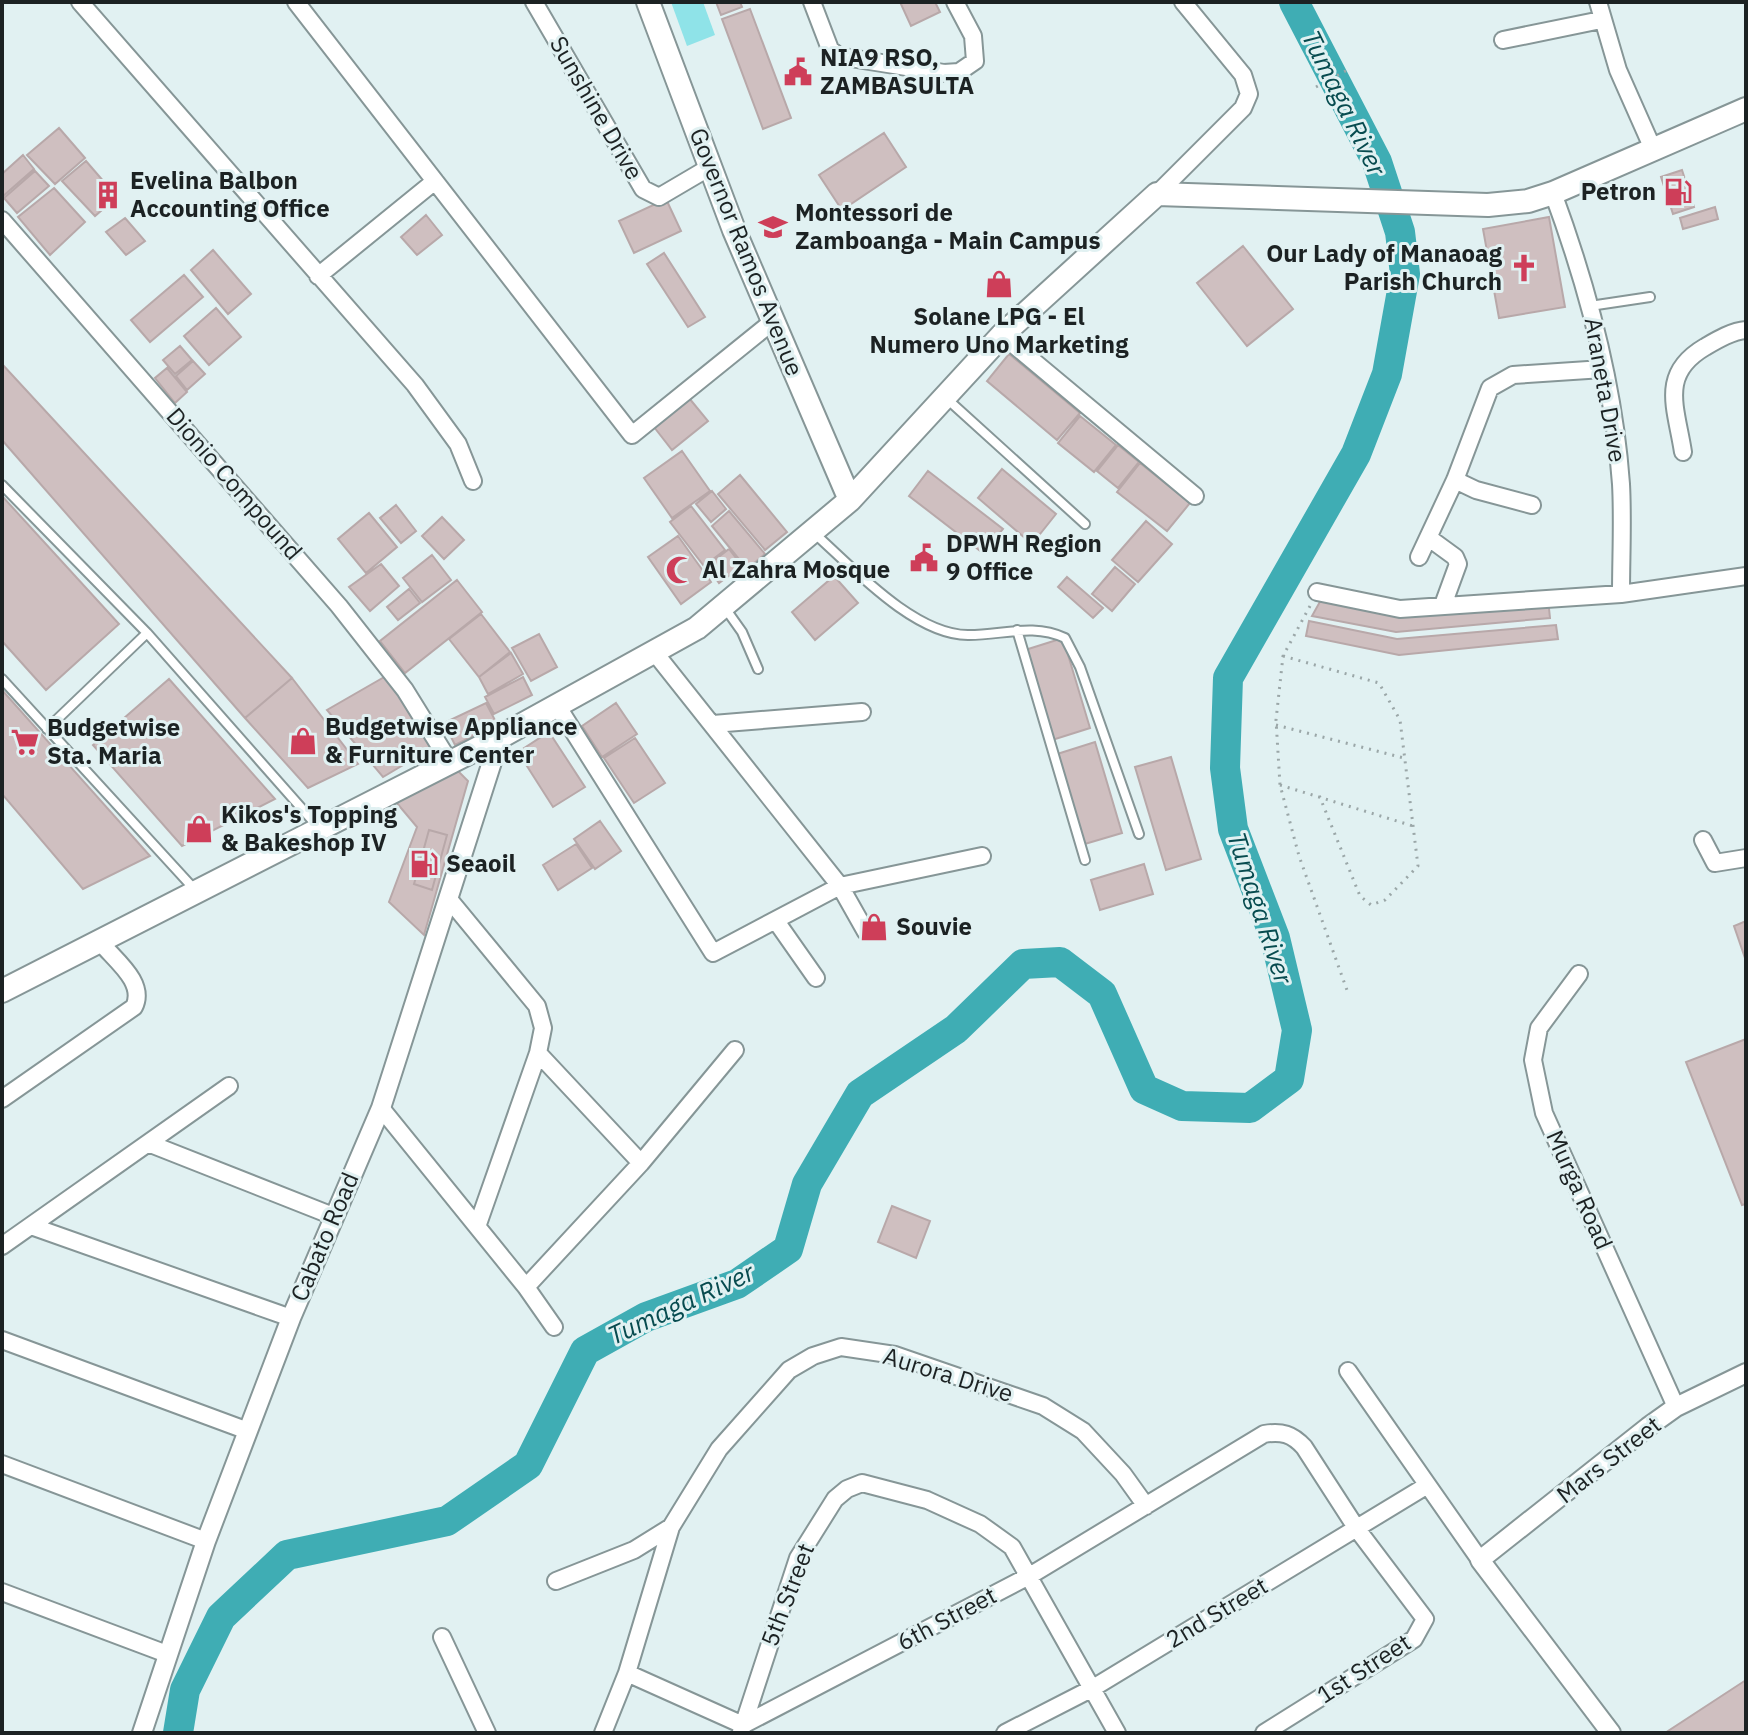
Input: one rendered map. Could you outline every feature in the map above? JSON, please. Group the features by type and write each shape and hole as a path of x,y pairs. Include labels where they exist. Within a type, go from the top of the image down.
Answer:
{"main road":[{"name":"Governor Ramos Avenue","path":"648,2 772,322 850,500"},
{"path":"2,991 558,707 655,653 725,607 850,500 1002,335 1157,194 1444,201 1488,205 1528,201 1746,109"}],"street":[{"path":"80,2 440,415 458,444 473,481"},
{"path":"296,2 632,435 772,322"},
{"name":"Sunshine Drive","path":"534,2 643,189 659,197 710,167"},
{"path":"812,2 830,49 838,56 944,73 959,72 975,61 973,36 955,2"},
{"path":"1157,194 1243,108 1249,94 1243,75 1183,2"},
{"path":"1598,2 1618,70 1653,149"},
{"path":"1503,40 1601,20"},
{"path":"318,276 435,181"},
{"name":"Araneta Drive","path":"1553,193 1590,306 1603,369 1621,483 1621,594"},
{"name":"Dionio Compound","path":"2,220 339,606 405,690 449,761"},
{"path":"1683,452 1673,391 1676,372 1699,350 1746,330"},
{"path":"1002,335 1195,496"},
{"path":"1419,557 1455,480 1490,388 1513,375 1603,369"},
{"path":"1455,480 1532,505"},
{"path":"1429,538 1455,557 1458,564 1443,605"},
{"path":"1317,592 1400,609 1621,594 1746,576"},
{"path":"655,653 840,886 866,932"},
{"path":"558,707 713,953 840,886 982,856"},
{"path":"713,724 862,712"},
{"name":"Cabato Road","path":"142,1733 206,1541 291,1318 381,1108 500,737"},
{"path":"1703,840 1715,863 1746,858"},
{"path":"448,898 537,1006 543,1028 538,1053 478,1224"},
{"path":"776,921 816,978"},
{"path":"2,1099 134,1007 139,993 135,983 101,943"},
{"name":"Murga Road","path":"1579,974 1539,1028 1533,1060 1544,1113 1676,1407"},
{"path":"526,1287 641,1163 735,1050"},
{"path":"538,1053 641,1163"},
{"path":"2,1263 6,1244 229,1086"},
{"path":"381,1108 478,1224 554,1327"},
{"path":"148,1143 333,1216"},
{"path":"31,1226 291,1318"},
{"path":"2,1340 248,1431"},
{"name":"Aurora Drive","path":"603,1733 627,1673 671,1527 719,1449 789,1370 813,1356 841,1347 895,1355 1043,1406 1083,1431 1146,1506"},
{"path":"1348,1371 1426,1486 1611,1733"},
{"name":"Mars Street","path":"1480,1560 1676,1407 1746,1373"},
{"name":"6th Street","path":"742,1729 1031,1575 1264,1434 1279,1432 1294,1437 1304,1447 1357,1529"},
{"path":"2,1464 206,1541"},
{"name":"5th Street","path":"742,1729 798,1558 835,1499 847,1489 862,1483 883,1486 980,1524 1012,1547 1031,1575 1117,1733"},
{"name":"2nd Street","path":"1005,1733 1093,1688 1426,1486"},
{"path":"556,1581 634,1550 671,1527"},
{"name":"1st Street","path":"1264,1733 1414,1639 1422,1630 1425,1619 1421,1610 1357,1529"},
{"path":"2,1592 167,1654"},
{"path":"442,1637 487,1733"},
{"path":"627,1673 742,1729"}],"lane":[{"path":"1590,306 1650,297"},
{"path":"945,398 1085,524"},
{"path":"2,485 147,633 320,829"},
{"path":"813,532 894,603 947,633 969,635 1017,630 1046,631 1070,643 1139,834"},
{"path":"725,607 742,632 758,669"},
{"path":"1017,630 1085,860"},
{"path":"47,729 147,633"},
{"path":"2,679 197,891"}],"path":[{"path":"1316,87 1351,68"},
{"path":"1317,592 1283,656 1276,725 1280,785 1299,856 1348,993"},
{"path":"1283,656 1379,683 1400,720 1418,866 1385,900 1371,905 1360,896 1319,795"},
{"path":"1276,725 1404,758"},
{"path":"1280,785 1413,826"}],"shaded area":[{"path":"671,2 703,2 715,35 687,46"}],"building":[{"path":"716,2 740,2 742,7 721,15"},
{"path":"900,2 935,2 940,12 911,26"},
{"path":"750,9 791,118 763,129 722,19"},
{"path":"59,128 85,158 55,184 27,155"},
{"path":"884,133 906,167 842,210 819,175"},
{"path":"23,155 34,169 2,197 2,174"},
{"path":"86,161 117,197 95,216 62,181"},
{"name":"Petron","path":"1682,170 1694,207 1673,214 1661,177"},
{"path":"35,171 49,186 17,213 4,198"},
{"path":"54,188 85,222 50,255 18,217"},
{"path":"666,199 681,231 634,253 619,221"},
{"path":"1715,207 1718,219 1683,229 1680,218"},
{"path":"426,215 442,235 417,255 401,237"},
{"name":"Our Lady of Manaoag Parish Church","path":"1549,217 1565,307 1499,318 1483,229"},
{"path":"125,218 145,241 126,255 106,232"},
{"path":"1243,246 1293,309 1247,346 1197,283"},
{"path":"213,250 251,294 228,314 191,270"},
{"path":"664,253 705,317 688,327 647,264"},
{"path":"184,275 203,297 150,342 131,320"},
{"path":"216,308 241,337 209,365 184,336"},
{"path":"180,346 192,360 175,374 163,360"},
{"path":"1009,354 1080,413 1057,440 987,381"},
{"path":"193,361 205,374 187,390 176,376"},
{"path":"2,364 292,678 245,718 2,440"},
{"path":"167,368 187,392 175,403 155,378"},
{"path":"689,398 708,421 672,450 654,427"},
{"path":"1080,416 1116,445 1094,472 1058,443"},
{"path":"1118,445 1139,462 1118,488 1097,471"},
{"path":"682,451 710,491 672,518 644,478"},
{"path":"1140,463 1190,503 1167,531 1117,492"},
{"path":"1002,469 1056,514 1032,544 978,498"},
{"path":"928,471 1003,529 983,553 909,496"},
{"path":"740,475 787,532 765,550 718,494"},
{"path":"712,491 726,509 711,522 696,504"},
{"path":"2,496 119,624 46,690 2,641"},
{"path":"396,505 416,531 401,543 380,518"},
{"path":"691,506 725,550 704,566 670,522"},
{"path":"729,511 765,554 747,569 712,526"},
{"path":"369,513 397,547 366,573 338,539"},
{"path":"442,517 464,540 444,559 422,536"},
{"path":"1146,521 1172,544 1138,582 1112,560"},
{"name":"Al Zahra Mosque","path":"678,536 711,582 681,604 648,557"},
{"path":"729,549 742,566 719,583 707,566"},
{"path":"432,555 451,580 422,602 403,578"},
{"path":"381,564 399,586 370,611 349,587"},
{"path":"1115,567 1135,584 1112,611 1092,594"},
{"path":"834,576 858,603 815,640 792,612"},
{"path":"1067,577 1103,608 1093,618 1058,587"},
{"path":"457,580 482,612 405,673 380,641"},
{"path":"409,589 420,603 398,620 387,607"},
{"path":"1322,598 1398,612 1548,599 1550,618 1396,632 1312,616"},
{"path":"481,614 510,652 479,677 449,639"},
{"path":"1309,621 1397,639 1556,625 1558,639 1399,655 1306,636"},
{"path":"539,634 557,667 531,681 512,648"},
{"path":"1063,638 1090,728 1049,741 1022,651"},
{"path":"511,653 523,674 488,694 479,677"},
{"path":"386,676 435,746 383,777 327,710"},
{"path":"523,677 532,695 494,714 485,697"},
{"name":"Budgetwise Appliance & Furniture Center","path":"292,678 358,764 308,788 245,718"},
{"path":"169,679 275,799 182,846 93,745"},
{"name":"Budgetwise Sta. Maria","path":"2,690 150,856 83,889 2,794"},
{"path":"486,703 497,724 455,745 444,723"},
{"path":"616,703 637,734 602,757 582,726"},
{"path":"549,732 585,787 553,807 518,752"},
{"path":"635,738 665,783 634,803 604,758"},
{"path":"1095,742 1122,833 1078,846 1051,756"},
{"path":"1171,757 1201,859 1166,870 1135,767"},
{"name":"Seaoil","path":"458,771 468,781 424,935 389,902 417,827 396,802"},
{"path":"600,821 621,851 595,869 574,839"},
{"path":"429,830 447,835 432,890 414,884"},
{"path":"576,844 592,868 558,890 543,865"},
{"path":"1144,864 1153,894 1100,910 1091,880"},
{"path":"1746,921 1746,961 1734,926"},
{"path":"1746,1039 1746,1204 1742,1205 1686,1062"},
{"path":"892,1206 930,1221 916,1258 878,1242"},
{"path":"1746,1680 1746,1733 1665,1733"}],"waterway":[{"name":"Tumaga River","path":"178,1733 185,1690 221,1617 287,1555 447,1521 528,1465 585,1351 646,1317 737,1284 788,1249 807,1184 860,1094 956,1029 1023,964 1060,962 1102,994 1144,1089 1182,1106 1250,1108 1289,1079 1297,1030 1275,938 1233,829 1225,768 1228,678 1356,454 1387,374 1405,274 1400,232 1377,162 1294,2"}],"place":[{"name":"NIA9 RSO, ZAMBASULTA","path":"798,72"},
{"name":"Petron","path":"1678,192"},
{"name":"Evelina Balbon Accounting Office","path":"108,195"},
{"name":"Montessori de Zamboanga - Main Campus","path":"773,227"},
{"name":"Our Lady of Manaoag Parish Church","path":"1524,268"},
{"name":"Solane LPG - El Numero Uno Marketing","path":"999,284"},
{"name":"DPWH Region 9 Office","path":"924,558"},
{"name":"Al Zahra Mosque","path":"680,570"},
{"name":"Budgetwise Appliance & Furniture Center","path":"303,741"},
{"name":"Budgetwise Sta. Maria","path":"25,742"},
{"name":"Kikos's Topping & Bakeshop IV","path":"199,829"},
{"name":"Seaoil","path":"424,864"},
{"name":"Souvie","path":"874,927"}]}
